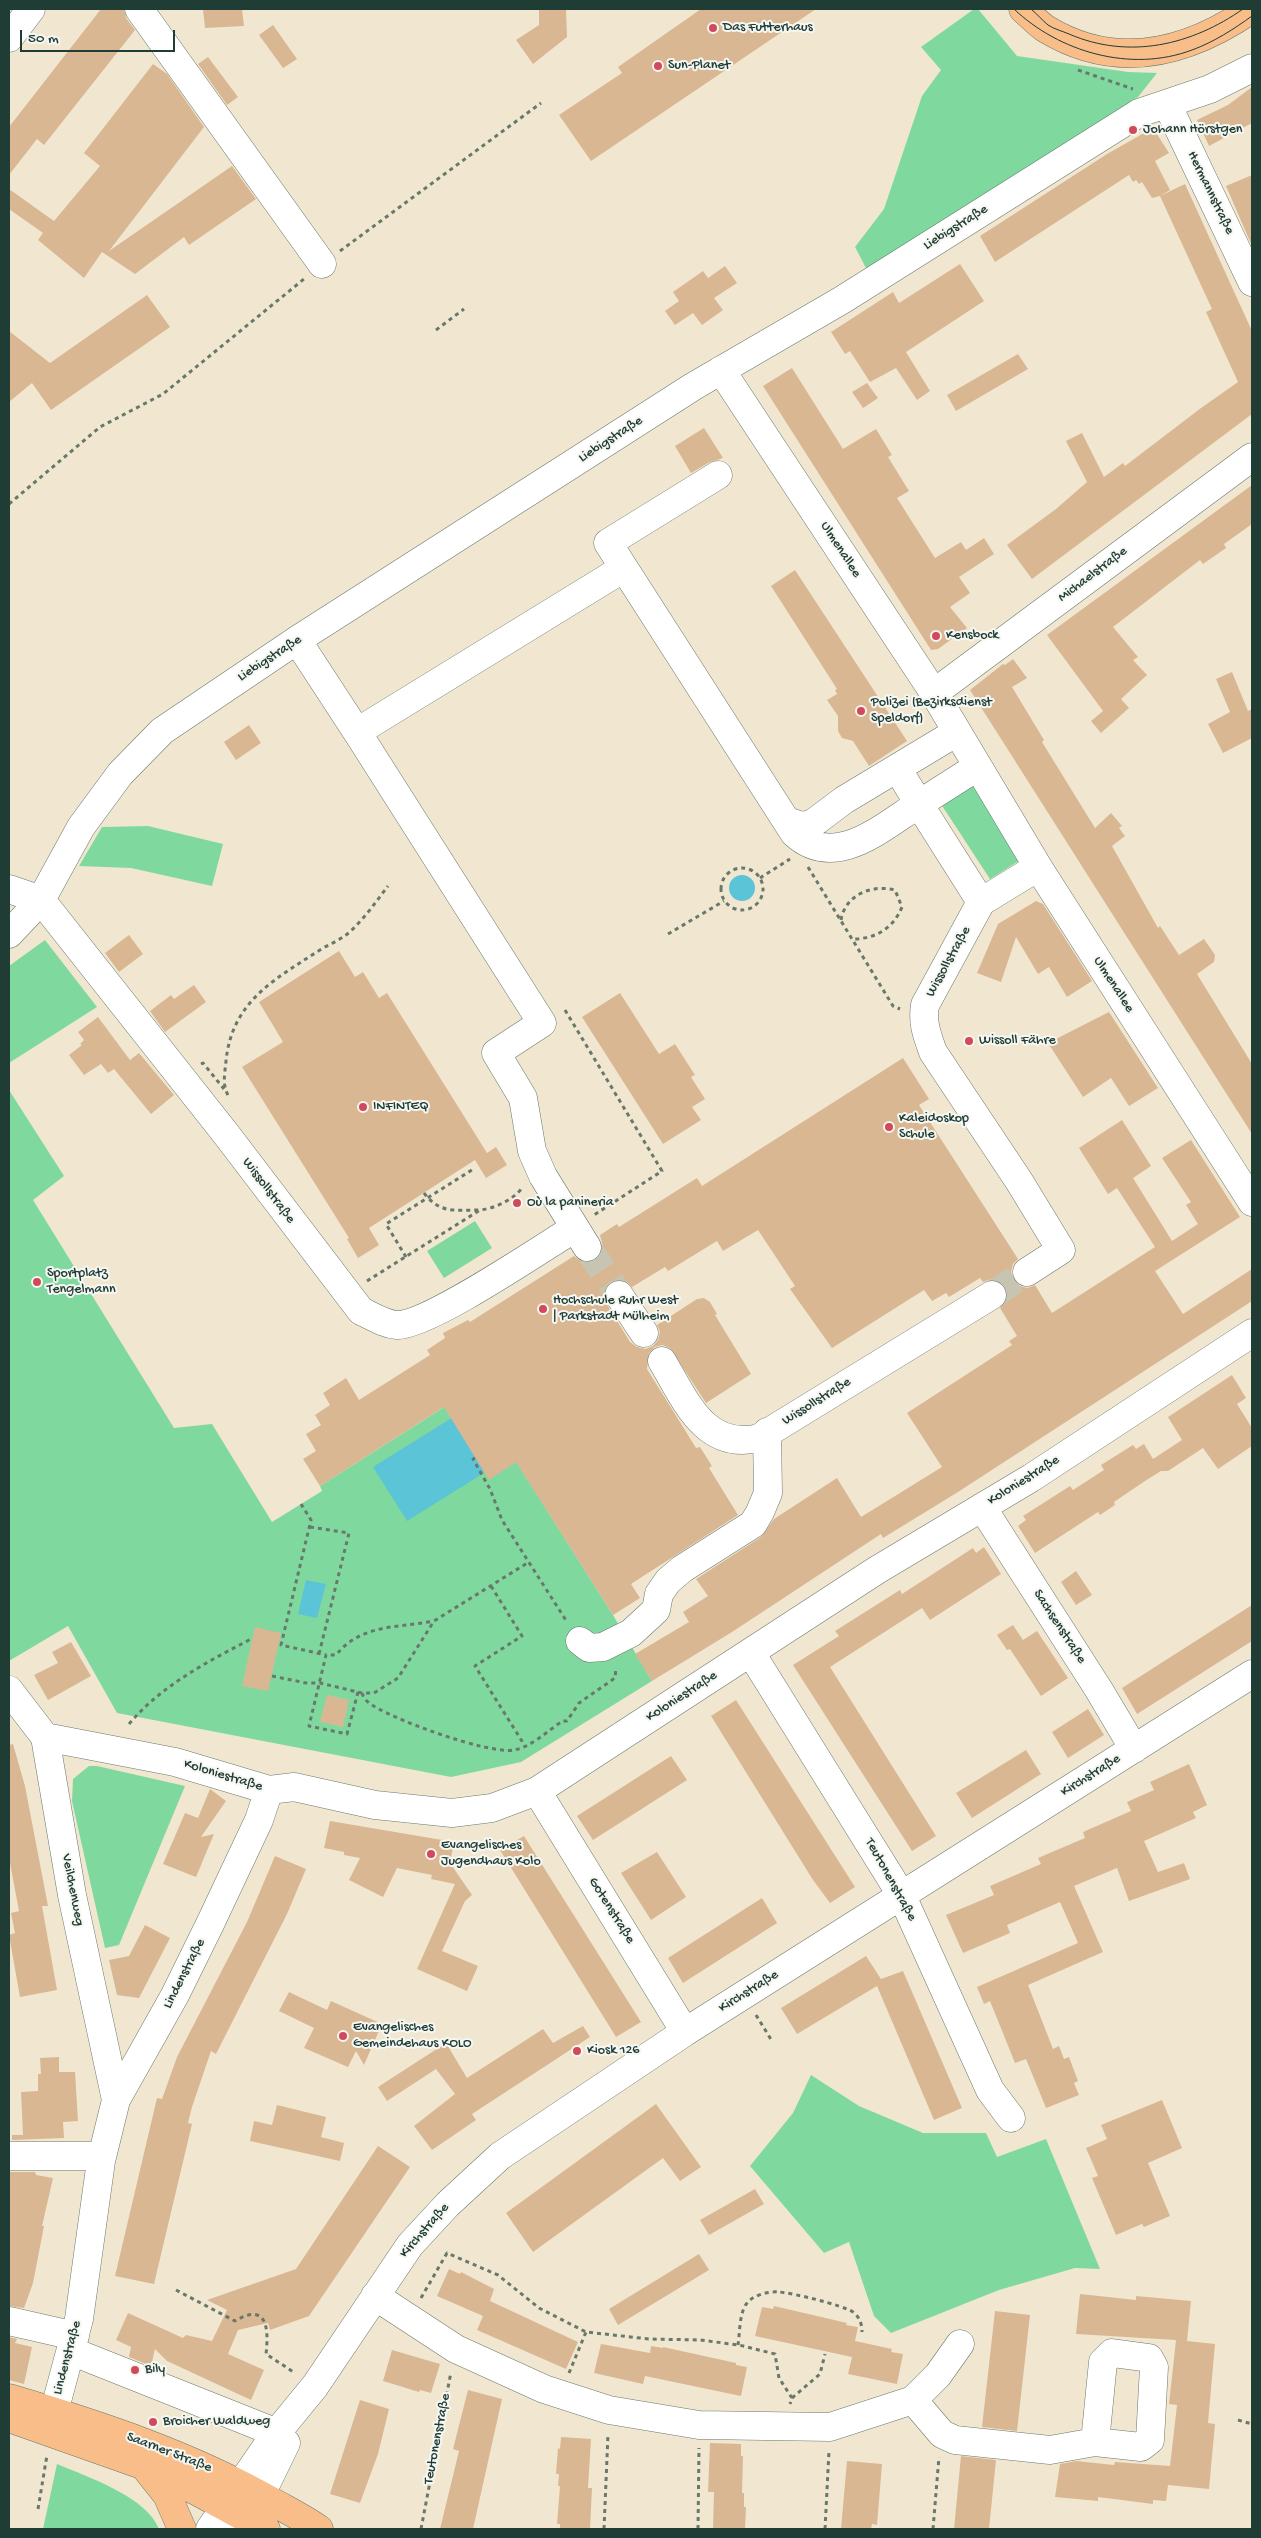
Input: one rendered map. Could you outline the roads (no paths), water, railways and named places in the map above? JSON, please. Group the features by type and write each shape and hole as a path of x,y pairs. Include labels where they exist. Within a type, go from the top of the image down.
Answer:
{"main road":[{"path":"1023,9 1045,29 1071,40 1116,53 1153,53 1189,44 1229,25 1252,9"},
{"name":"Saarner Straße","path":"9,2398 51,2421 142,2465 242,2521"},
{"name":"Saarner Straße","path":"9,2418 51,2421 150,2445 250,2489 319,2529"},
{"path":"142,2465 168,2495 182,2529"}],"street":[{"path":"9,38 31,9"},
{"path":"139,9 322,264"},
{"name":"Liebigstraße","path":"41,900 81,826 120,774 162,731 297,640 721,370 842,300 1139,112 1210,89 1252,68"},
{"name":"Hermannstraße","path":"1167,104 1252,282"},
{"name":"Ulmenallee","path":"721,370 934,693 1038,866 1252,1202"},
{"name":"Michaelstraße","path":"934,693 1252,457"},
{"path":"718,475 608,543 794,833 804,842 819,849 830,849 859,840 977,767"},
{"path":"297,640 357,732 624,568"},
{"name":"Wissollstraße","path":"41,900 361,1311 383,1321 398,1325 417,1320 454,1303 581,1237 543,1176 532,1151 523,1098 496,1053 542,1024 357,732"},
{"path":"787,821 801,826 812,824 844,800 957,732"},
{"path":"897,768 981,902"},
{"name":"Wissollstraße","path":"1027,1272 1061,1250 1019,1182 933,1052 925,1032 923,1018 925,1005 981,902 1038,866"},
{"path":"9,889 41,900 9,934"},
{"path":"619,1295 644,1333"},
{"name":"Wissollstraße","path":"662,1361 697,1419 706,1429 727,1438 750,1440 768,1432 992,1295"},
{"name":"Koloniestraße","path":"45,1737 175,1762 269,1790 294,1787 375,1805 452,1812 492,1808 537,1791 877,1570 1038,1473 1252,1333"},
{"path":"580,1641 589,1648 603,1647 631,1633 656,1610 660,1594 668,1581 682,1569 752,1524 760,1512 768,1492 768,1432"},
{"name":"Sachsenstraße","path":"982,1507 1099,1690 1134,1749"},
{"name":"Teutonenstraße","path":"751,1653 902,1896 990,2090 1010,2118"},
{"name":"Kirchstraße","path":"250,2489 315,2386 410,2245 448,2204 500,2156 684,2032 1252,1674"},
{"name":"Veilchenweg","path":"9,1690 45,1737 72,1895 116,2100"},
{"name":"Lindenstraße","path":"51,2421 73,2343 102,2156 116,2100 175,1995 259,1820 269,1790"},
{"name":"Gotenstraße","path":"537,1791 684,2032"},
{"path":"9,2156 102,2156"},
{"path":"375,2296 456,2349 559,2394 609,2410 700,2425 830,2428 913,2400 938,2375 960,2344"},
{"path":"9,2321 73,2343 277,2433"},
{"name":"Kirchstraße","path":"242,2521 250,2489 277,2433 315,2386"},
{"path":"913,2400 942,2434 955,2440 1050,2450 1095,2442"},
{"path":"210,2529 242,2521"}],"water":[{"path":"742,875 751,879 755,888 751,897 742,901 733,897 729,888 733,879"},
{"path":"466,1409 500,1463 407,1521 373,1467"},
{"path":"306,1580 326,1584 317,1618 298,1614"}],"tunnel":[{"path":"587,1247 619,1295"},
{"path":"992,1295 1027,1272"}],"tram line":[{"path":"1014,9 1052,37 1074,47 1097,54 1145,59 1169,57 1200,47 1224,35 1252,16"},
{"path":"1031,9 1055,29 1092,42 1114,46 1137,47 1181,40 1203,32 1243,9"}],"place":[{"name":"Das Futterhaus","path":"713,28"},
{"name":"Sun-Planet","path":"658,66"},
{"name":"Johann Hörstgen","path":"1133,130"},
{"name":"Kensbock","path":"936,636"},
{"name":"Polizei (Bezirksdienst Speldorf)","path":"861,711"},
{"name":"Wissoll Fähre","path":"969,1041"},
{"name":"INFINTEQ","path":"363,1107"},
{"name":"Kaleidoskop Schule","path":"889,1127"},
{"name":"Où la panineria","path":"517,1203"},
{"name":"Sportplatz Tengelmann","path":"37,1282"},
{"name":"Hochschule Ruhr West | Parkstadt Mülheim","path":"543,1309"},
{"name":"Evangelisches Jugendhaus Kolo","path":"431,1854"},
{"name":"Evangelisches Gemeindehaus KOLO","path":"343,2036"},
{"name":"Kiosk 126","path":"577,2051"},
{"name":"Bily","path":"135,2370"},
{"name":"Broicher Waldweg","path":"153,2422"}]}
